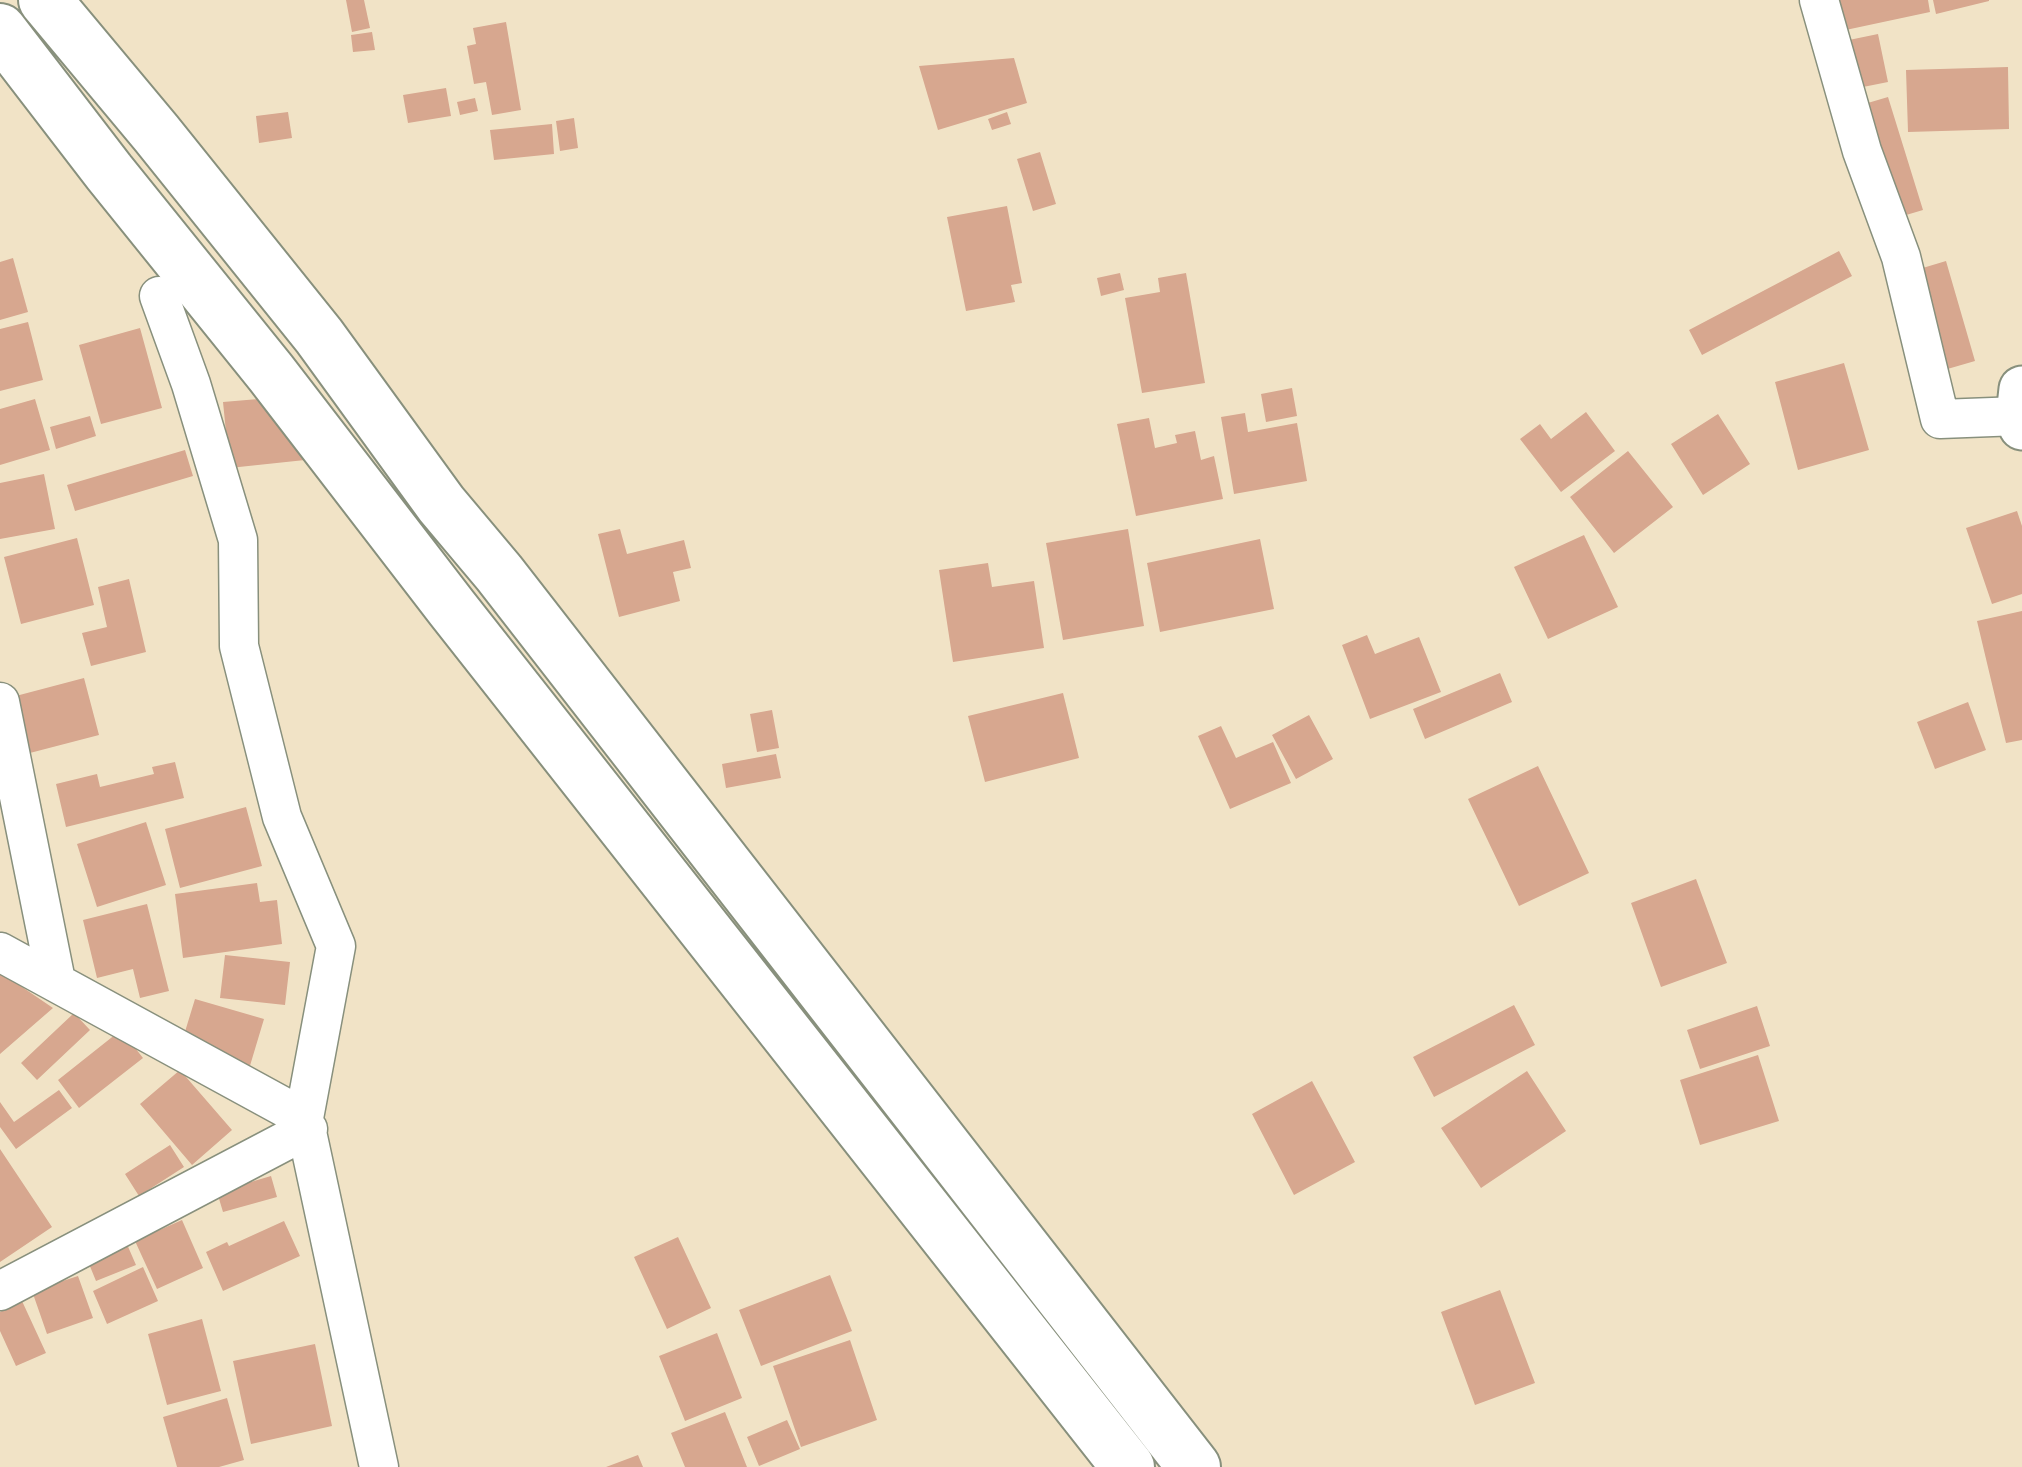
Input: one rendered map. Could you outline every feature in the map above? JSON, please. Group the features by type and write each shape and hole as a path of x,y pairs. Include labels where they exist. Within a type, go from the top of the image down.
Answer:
{"main road":[{"path":"46,0 319,336 441,504 512,589 1194,1467"},
{"path":"0,30 1128,1467"}],"street":[{"path":"1819,0 1862,150 1901,257 1940,420 2021,411"},
{"path":"159,296 191,384 238,540 239,646 282,817 336,946 306,1124 379,1467"},
{"path":"0,702 56,981"},
{"path":"0,952 306,1124"},
{"path":"0,1291 306,1124"}],"building":[{"path":"346,0 364,0 370,28 352,32"},
{"path":"1835,0 1928,0 1930,12 1841,31"},
{"path":"1933,0 1989,0 1989,1 1936,14"},
{"path":"506,22 521,110 492,115 486,82 474,84 467,46 476,44 473,28"},
{"path":"372,32 375,50 353,52 351,35"},
{"path":"1878,34 1888,82 1858,88 1849,40"},
{"path":"1014,58 1027,103 938,130 919,66"},
{"path":"2008,67 2009,129 1908,132 1906,70"},
{"path":"446,88 451,116 408,123 403,95"},
{"path":"1888,97 1923,210 1896,218 1861,105"},
{"path":"475,98 478,111 460,115 457,102"},
{"path":"288,112 292,138 259,143 256,116"},
{"path":"1007,112 1011,124 992,130 988,119"},
{"path":"574,118 578,148 560,151 556,121"},
{"path":"552,124 554,154 494,160 490,130"},
{"path":"1040,152 1056,204 1033,211 1017,159"},
{"path":"1007,206 1022,283 1011,285 1015,302 966,311 947,217"},
{"path":"1839,251 1852,276 1702,355 1689,330"},
{"path":"13,258 28,312 0,320 0,262"},
{"path":"1946,261 1975,361 1944,370 1916,270"},
{"path":"1120,273 1124,290 1101,296 1097,278"},
{"path":"1186,273 1205,383 1142,393 1125,298 1160,292 1158,278"},
{"path":"28,322 43,380 0,391 0,329"},
{"path":"140,328 162,408 101,424 79,345"},
{"path":"1844,363 1869,450 1798,470 1775,382"},
{"path":"1292,388 1297,416 1266,422 1261,394"},
{"path":"282,397 305,460 220,469 216,433 226,432 223,402"},
{"path":"35,399 50,450 0,465 0,409"},
{"path":"1586,412 1615,451 1561,492 1520,439 1540,424 1551,439"},
{"path":"1245,413 1248,432 1297,423 1307,481 1234,494 1221,417"},
{"path":"1718,414 1750,464 1703,495 1671,444"},
{"path":"90,416 96,436 56,449 50,427"},
{"path":"1149,418 1155,448 1177,443 1175,435 1195,431 1201,460 1214,456 1223,499 1136,516 1117,424"},
{"path":"185,450 193,476 75,511 67,485"},
{"path":"1628,451 1673,507 1614,553 1570,497"},
{"path":"44,474 55,529 0,539 0,483"},
{"path":"2017,511 2022,526 2022,594 1992,604 1966,528"},
{"path":"620,529 627,554 684,540 691,568 673,572 680,601 619,617 598,534"},
{"path":"1128,529 1144,626 1063,640 1046,543"},
{"path":"1584,535 1618,607 1548,639 1514,567"},
{"path":"77,538 94,605 21,624 4,557"},
{"path":"1260,539 1274,609 1160,632 1147,563"},
{"path":"988,563 992,587 1034,581 1044,648 953,662 939,570"},
{"path":"129,579 146,652 91,666 82,633 107,627 98,587"},
{"path":"2022,611 2022,740 2006,743 1977,621"},
{"path":"1367,635 1375,654 1419,637 1441,692 1370,719 1342,645"},
{"path":"1500,673 1512,702 1425,739 1413,709"},
{"path":"84,678 99,735 26,754 12,697"},
{"path":"1063,693 1079,758 985,782 968,716"},
{"path":"1968,702 1986,750 1935,769 1917,722"},
{"path":"772,710 779,748 757,752 750,714"},
{"path":"1309,715 1333,759 1296,779 1272,735"},
{"path":"1221,726 1236,758 1273,742 1291,783 1230,809 1198,736"},
{"path":"776,754 781,778 726,788 722,764"},
{"path":"175,762 184,798 66,827 56,784 97,774 100,787 154,774 152,767"},
{"path":"1538,766 1589,873 1519,906 1468,799"},
{"path":"246,807 262,866 180,888 165,829"},
{"path":"146,822 166,885 97,907 77,844"},
{"path":"1696,879 1727,963 1661,987 1631,903"},
{"path":"257,883 260,902 277,900 282,944 183,958 175,894"},
{"path":"147,904 169,991 140,998 133,969 97,978 83,920"},
{"path":"225,955 290,962 285,1005 220,998"},
{"path":"0,972 53,1008 0,1054"},
{"path":"195,999 264,1019 249,1069 180,1048"},
{"path":"1514,1005 1535,1045 1434,1097 1413,1057"},
{"path":"1757,1006 1770,1046 1700,1069 1687,1030"},
{"path":"74,1013 90,1030 37,1080 21,1063"},
{"path":"121,1030 143,1058 79,1108 58,1080"},
{"path":"1758,1055 1779,1121 1700,1145 1680,1080"},
{"path":"180,1070 232,1130 192,1165 140,1104"},
{"path":"1527,1071 1566,1131 1481,1188 1441,1128"},
{"path":"1312,1081 1355,1162 1294,1195 1252,1114"},
{"path":"59,1090 72,1108 16,1149 0,1127 0,1102 14,1122"},
{"path":"170,1145 184,1167 139,1196 125,1174"},
{"path":"0,1149 52,1227 0,1262"},
{"path":"271,1176 277,1197 223,1212 217,1192"},
{"path":"182,1220 203,1268 157,1289 135,1241"},
{"path":"284,1221 300,1256 223,1291 206,1252"},
{"path":"678,1237 711,1308 667,1329 634,1257"},
{"path":"126,1242 136,1265 96,1281 87,1259"},
{"path":"143,1267 158,1301 107,1324 93,1291"},
{"path":"830,1275 852,1331 761,1366 739,1310"},
{"path":"78,1276 93,1318 47,1334 32,1291"},
{"path":"1500,1290 1535,1383 1475,1405 1441,1312"},
{"path":"22,1301 46,1353 16,1366 0,1331 0,1312"},
{"path":"202,1319 221,1391 167,1405 148,1334"},
{"path":"717,1333 742,1398 685,1421 659,1356"},
{"path":"850,1340 877,1420 801,1447 773,1366"},
{"path":"315,1344 332,1426 251,1444 233,1361"},
{"path":"227,1398 244,1460 219,1467 177,1467 163,1417"},
{"path":"725,1412 747,1467 685,1467 671,1433"},
{"path":"787,1420 800,1449 759,1466 747,1437"},
{"path":"638,1455 643,1467 606,1467"}]}
